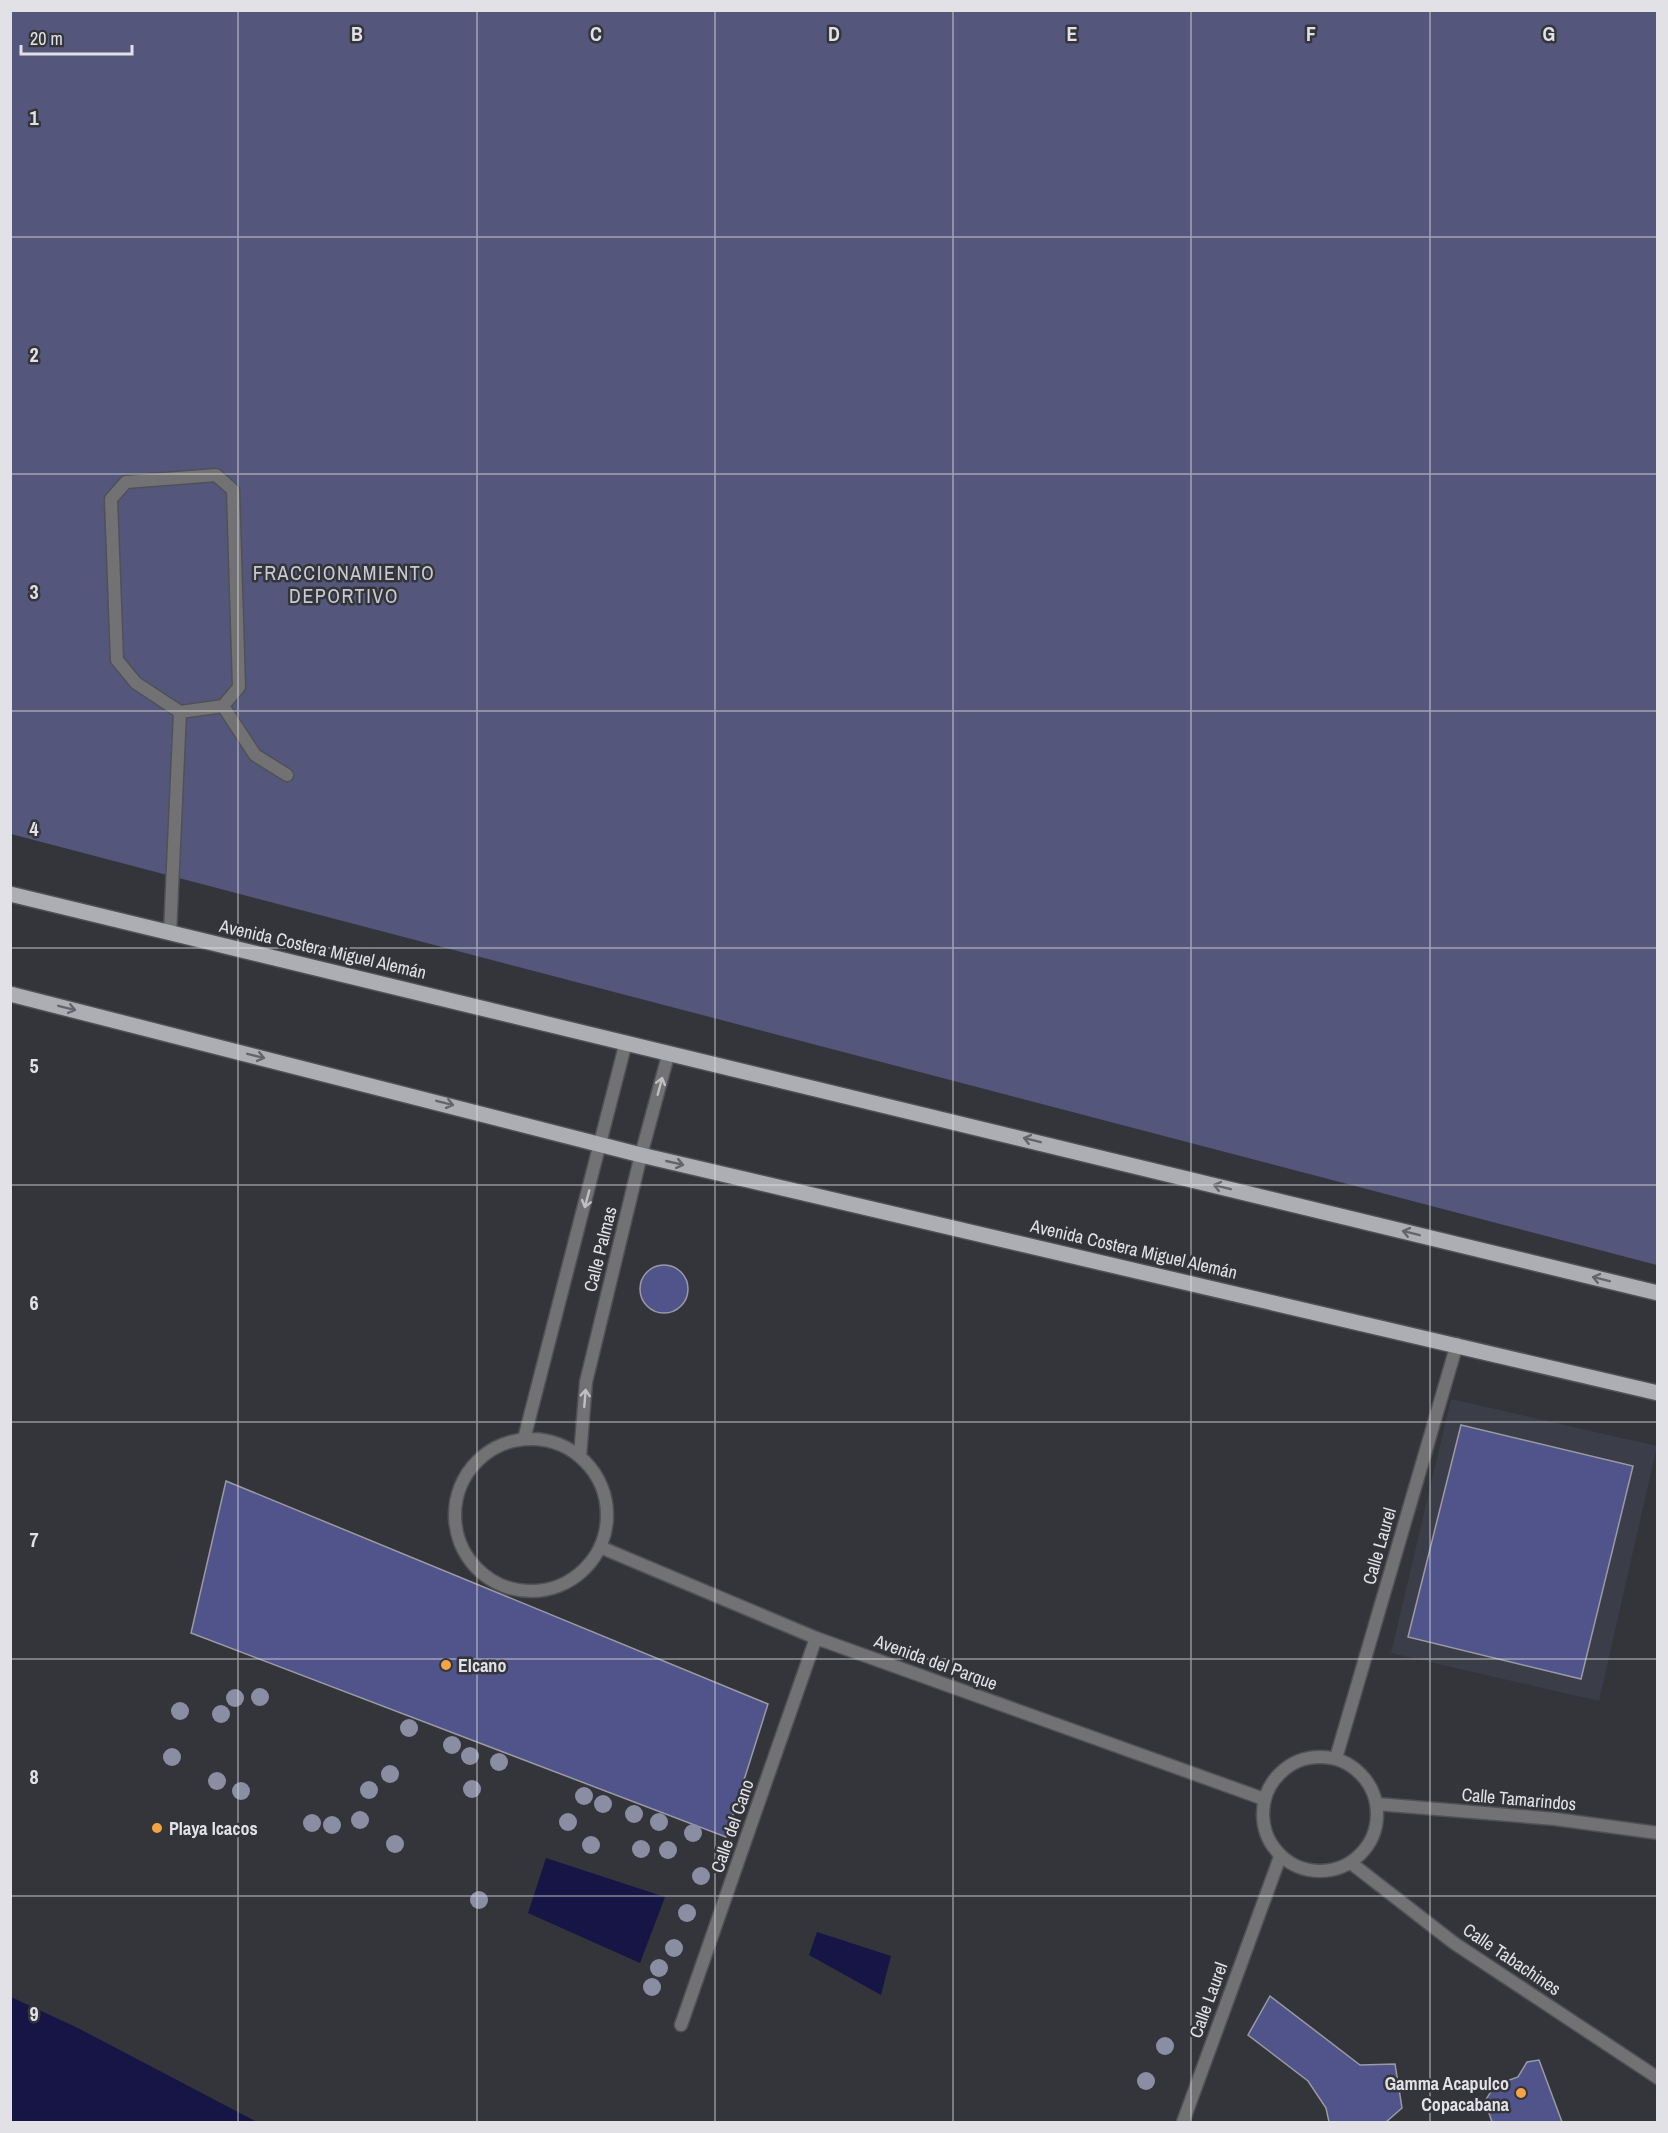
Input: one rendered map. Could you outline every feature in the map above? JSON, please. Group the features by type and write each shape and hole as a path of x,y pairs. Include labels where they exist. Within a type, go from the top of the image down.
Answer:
{"main road":[{"name":"Avenida Costera Miguel Alemán","path":"10,894 1658,1293"},
{"name":"Avenida Costera Miguel Alemán","path":"10,994 602,1142 641,1155 1457,1344 1658,1393"}],"street":[{"path":"216,475 233,490 239,687 223,706 180,712 136,683 117,660 111,499 126,482 216,475"},
{"path":"223,706 255,755 287,775"},
{"path":"170,933 180,712"},
{"path":"602,1142 626,1042"},
{"name":"Calle Palmas","path":"580,1456 586,1382 641,1155 669,1052"},
{"name":"Calle Palmas","path":"524,1439 602,1142"},
{"name":"Calle Laurel","path":"1336,1758 1457,1344"},
{"path":"524,1439 544,1440 563,1446 580,1456 594,1471 603,1489 607,1508 607,1528 590,1564 575,1577 557,1587 538,1591 518,1590 499,1585 482,1574 468,1560 459,1542 455,1522 455,1502 461,1483 472,1467 487,1453 504,1444 524,1439"},
{"name":"Avenida del Parque","path":"600,1547 816,1638 1264,1799"},
{"name":"Calle del Cano","path":"681,2025 816,1638"},
{"path":"1305,1758 1336,1758 1355,1768 1369,1784 1377,1804 1377,1827 1367,1847 1351,1863 1334,1870 1314,1872 1296,1867 1280,1857 1270,1845 1261,1814 1264,1799 1279,1773 1305,1758"},
{"name":"Calle Tamarindos","path":"1377,1804 1555,1819 1658,1833"},
{"name":"Calle Laurel","path":"1183,2122 1280,1857"},
{"name":"Calle Tabachines","path":"1351,1863 1454,1943 1658,2078"}],"shaded area":[{"path":"10,11 1657,11 1657,1265 11,834"},
{"path":"1451,1399 1657,1446 1599,1701 1391,1653"},
{"path":"546,1858 665,1897 640,1963 528,1913"},
{"path":"817,1932 891,1956 881,1995 809,1955"},
{"path":"11,1997 78,2028 257,2122 11,2122"}],"building":[{"path":"664,1265 681,1272 688,1289 681,1306 664,1313 647,1306 640,1289 647,1272"},
{"path":"1461,1425 1633,1466 1581,1679 1408,1637"},
{"path":"226,1481 768,1704 726,1837 191,1633"},
{"path":"1270,1996 1360,2065 1395,2064 1402,2108 1386,2122 1329,2122 1326,2108 1308,2081 1248,2035"},
{"name":"Gamma Acapulco Copacabana","path":"1539,2060 1562,2122 1492,2122 1485,2101 1495,2085 1518,2077 1527,2062"}],"place":[{"name":"Elcano","path":"446,1665"},
{"name":"Playa Icacos","path":"157,1828"},
{"name":"Gamma Acapulco Copacabana","path":"1521,2093"}],"district":[{"name":"FRACCIONAMIENTO DEPORTIVO","path":"344,584"}]}
